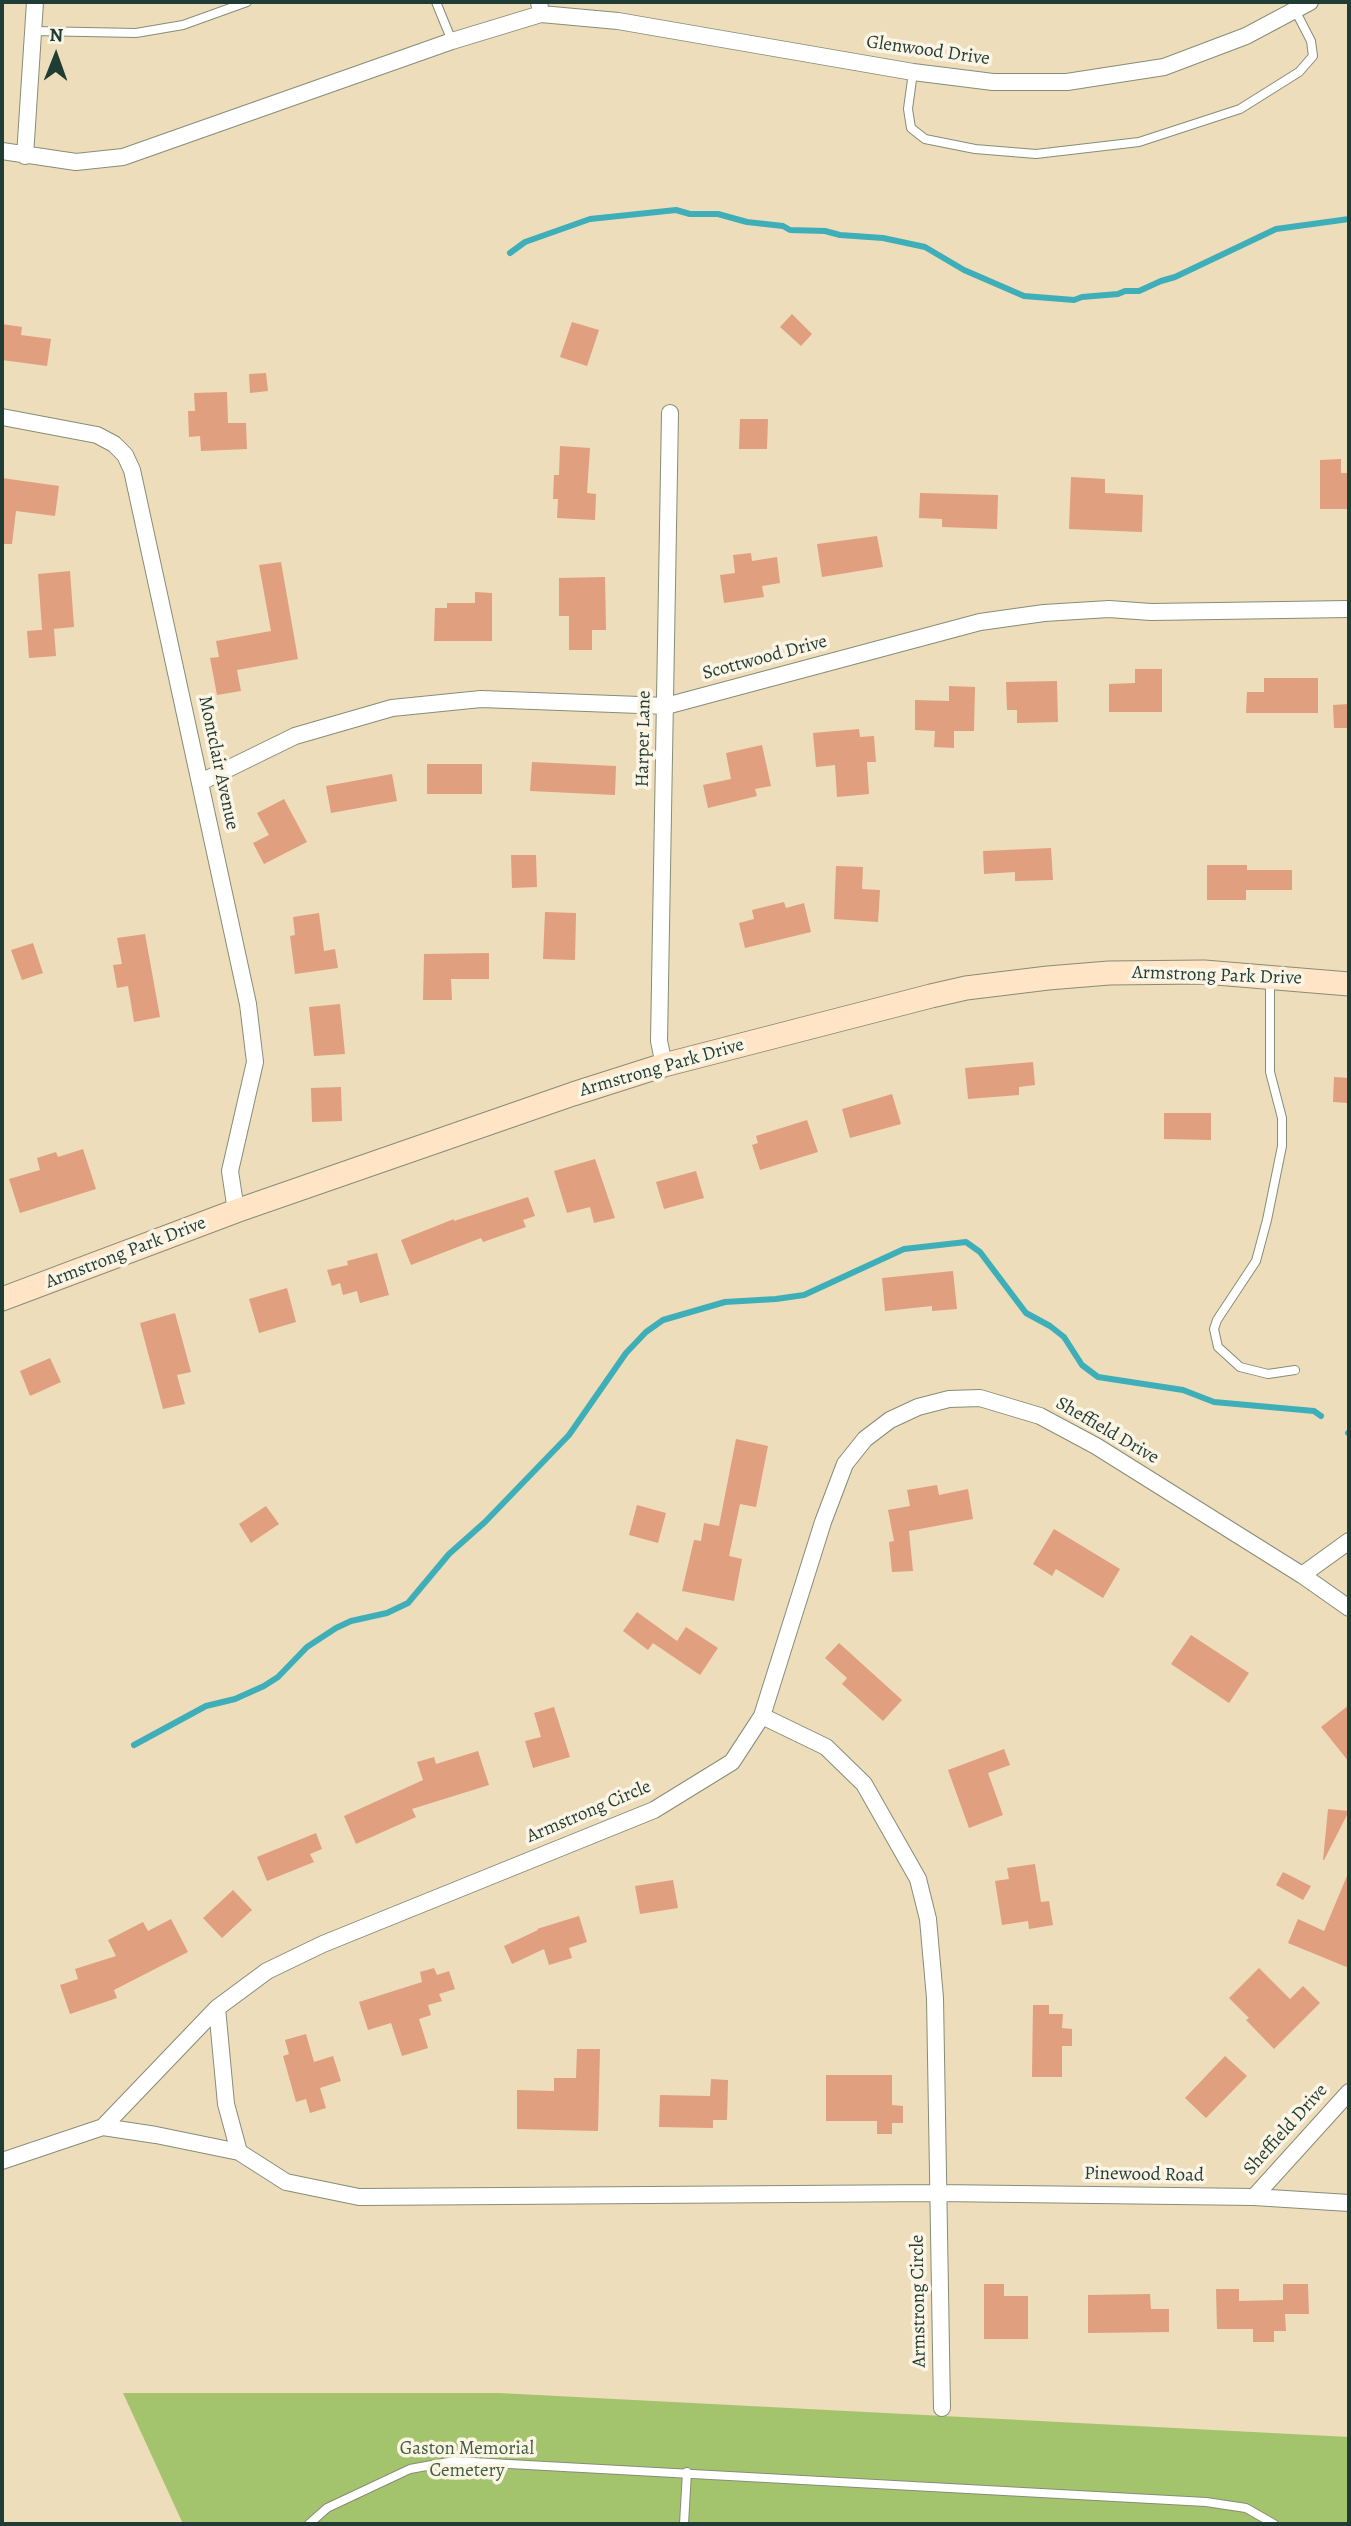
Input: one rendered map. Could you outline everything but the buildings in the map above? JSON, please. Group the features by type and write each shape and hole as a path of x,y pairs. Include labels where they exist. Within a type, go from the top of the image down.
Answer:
{"main road":[{"name":"Armstrong Park Drive","path":"2,1299 236,1211 499,1118 664,1065 966,988 1109,973 1204,972 1349,984"}],"street":[{"path":"25,156 35,2"},
{"name":"Glenwood Drive","path":"540,8 913,72 993,82 1067,82 1164,67 1246,36 1310,2"},
{"path":"2,151 76,162 123,156 540,8"},
{"name":"Harper Lane","path":"664,1065 659,1041 670,413"},
{"name":"Montclair Avenue","path":"2,417 97,435 114,444 125,455 132,470 248,1003 255,1062 230,1171 236,1211"},
{"name":"Scottwood Drive","path":"201,782 295,736 392,708 481,699 666,706 993,620 1044,613 1110,609 1151,612 1349,610"},
{"name":"Sheffield Drive","path":"762,1716 823,1522 845,1464 865,1439 890,1420 918,1407 949,1399 980,1398 1010,1406 1069,1430 1303,1575 1349,1608"},
{"path":"1303,1575 1349,1541"},
{"name":"Armstrong Circle","path":"103,2127 217,2008 267,1971 323,1944 654,1810 732,1762 762,1716 826,1747 863,1784 918,1879 929,1919 935,1998 942,2408"},
{"path":"217,2008 226,2104 239,2152"},
{"name":"Sheffield Drive","path":"1254,2197 1349,2092"},
{"name":"Armstrong Circle","path":"2,2161 103,2127 156,2134 239,2152 286,2182 359,2197 938,2193"},
{"name":"Pinewood Road","path":"938,2193 1254,2197 1349,2203"}],"lane":[{"path":"34,31 136,33 183,25 247,2"},
{"path":"436,2 452,41"},
{"path":"913,72 908,109 911,128 925,139 975,149 1037,154 1139,142 1240,109 1299,72 1313,56 1311,41 1295,10"},
{"path":"1270,977 1270,1072 1282,1118 1282,1146 1256,1261 1217,1320 1214,1329 1217,1347 1240,1367 1268,1374 1295,1370"},
{"path":"309,2524 327,2508 410,2469 454,2461 1206,2501 1246,2508 1274,2524"},
{"path":"684,2524 687,2472"}],"green space":[{"name":"Gaston Memorial Cemetery","path":"123,2393 499,2393 1349,2437 1349,2524 183,2524"}],"waterway":[{"path":"510,253 525,242 590,219 676,210 690,214 718,214 747,222 783,226 790,230 883,238 925,247 964,270 1024,296 1074,300 1139,291 1276,229 1349,219"},
{"path":"134,1745 206,1706 235,1699 264,1686 278,1677 307,1647 336,1628 351,1621 387,1613 408,1603 449,1554 485,1522 569,1435 626,1353 646,1332 663,1320 725,1302 804,1295 904,1249 966,1242 980,1252 1026,1313 1064,1337 1082,1365 1098,1377 1183,1390 1214,1402 1314,1411 1321,1416"}]}
